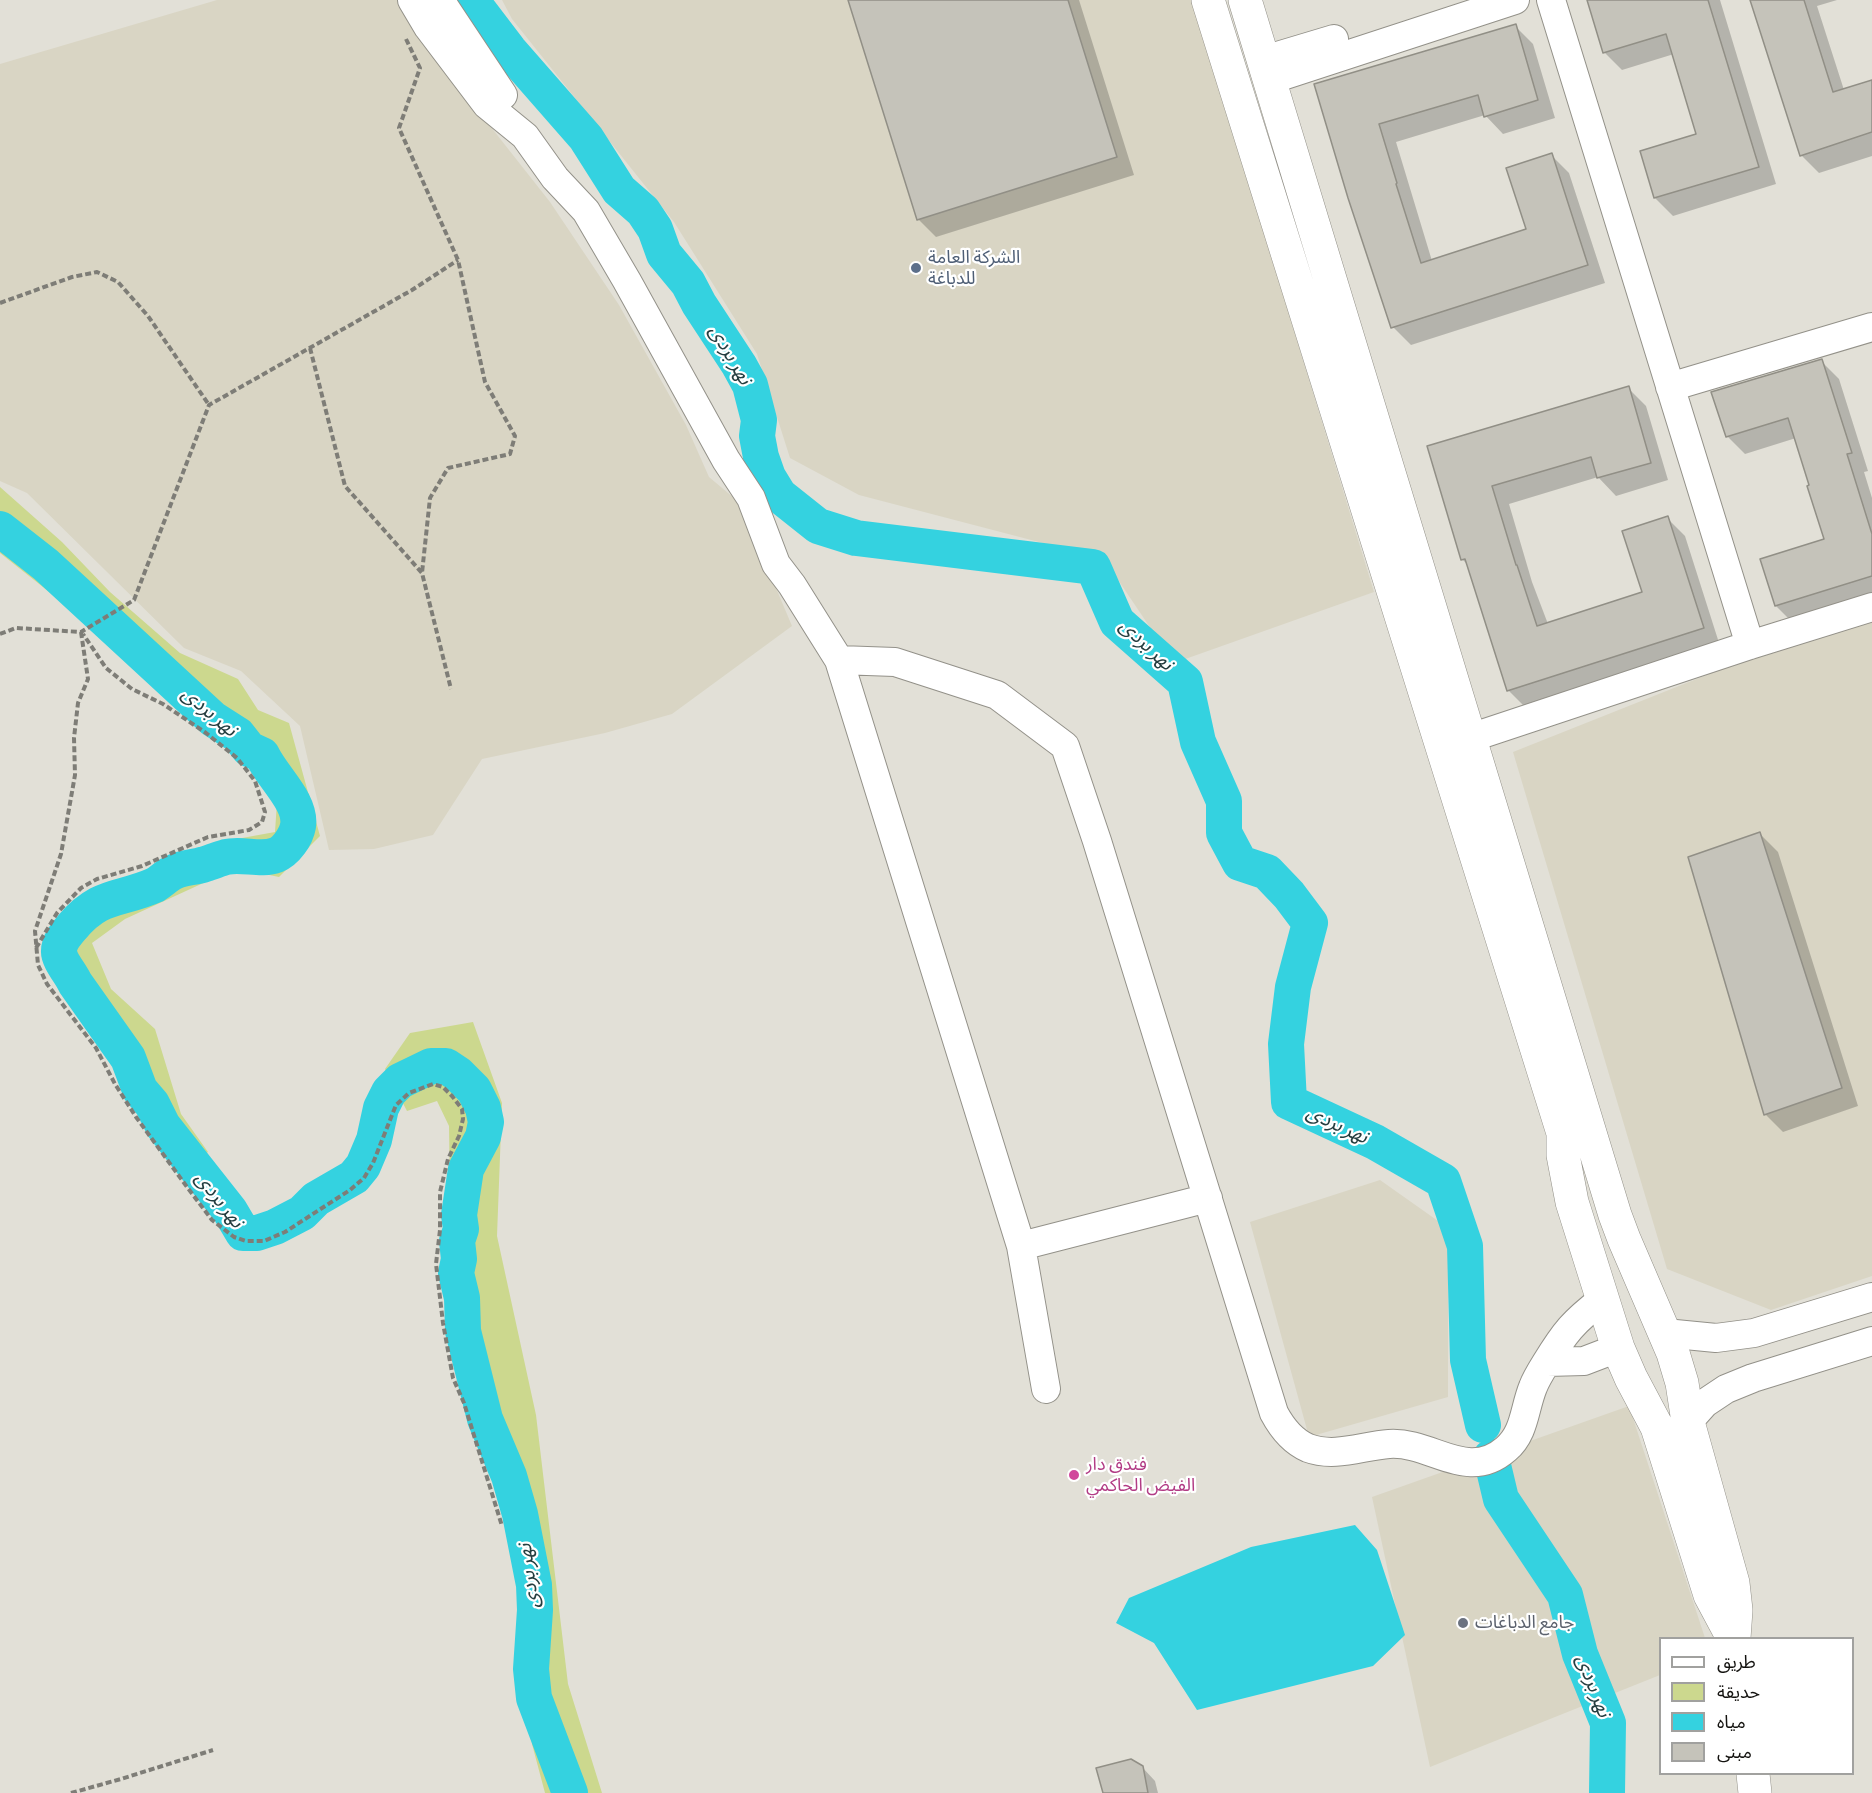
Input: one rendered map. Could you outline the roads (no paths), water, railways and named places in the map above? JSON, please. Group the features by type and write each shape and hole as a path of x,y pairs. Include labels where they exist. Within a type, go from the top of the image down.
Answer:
{"main road":[{"path":"1208,0 1563,1133 1563,1155 1572,1202 1618,1348 1657,1427 1710,1594 1733,1637"},
{"path":"1245,0 1615,1215 1665,1333 1682,1383 1688,1422 1733,1583 1736,1610 1734,1637"},
{"path":"1753,1775 1755,1793"}],"street":[{"path":"412,0 428,27 487,105 525,136 555,178 586,212 627,280 726,460 751,498 776,564 792,585 839,660 1021,1246 1046,1389"},
{"path":"440,0 498,90 594,197 678,340 726,460"},
{"path":"1267,70 1466,0"},
{"path":"1267,70 1515,0"},
{"path":"1551,0 1750,645"},
{"path":"1670,387 1872,327"},
{"path":"1470,738 1872,607"},
{"path":"839,660 895,662 997,695 1065,746 1274,1413 1282,1427 1293,1439 1323,1452 1400,1444 1425,1449 1452,1461 1466,1463 1481,1462 1494,1457 1516,1438 1522,1426 1534,1384 1563,1335 1603,1299"},
{"path":"1021,1246 1208,1198"},
{"path":"1665,1333 1716,1338 1754,1333 1872,1296"},
{"path":"1805,1317 1815,1359"},
{"path":"1688,1422 1705,1403 1726,1389 1753,1378 1872,1341"},
{"path":"1547,1362 1584,1360 1618,1348"}],"water":[{"path":"1355,1525 1377,1550 1405,1635 1373,1666 1197,1710 1154,1643 1116,1623 1129,1598 1251,1547"}],"waterway":[{"name":"نهر بردى","path":"471,0 509,50 586,138 619,190 643,211 655,229 664,254 688,283 750,385 759,420 757,436 761,457 768,477 779,495 818,526 856,538 1093,567 1117,622 1185,682 1198,742 1224,801 1224,833 1240,863 1267,872 1289,895 1310,923 1293,987 1286,1044 1289,1102 1375,1142 1443,1181 1465,1246 1468,1360 1483,1425"},
{"name":"نهر بردى","path":"0,529 46,565 213,719 238,735 249,749 262,755 295,808 298,817 297,830 290,843 280,853 270,857 226,857 171,873 155,885 111,899 92,908 72,927 63,938 59,948 59,954 75,983 128,1058 140,1090 152,1104 163,1126 230,1211 243,1233 257,1233 275,1227 302,1213 316,1199 354,1177 363,1166 374,1140 381,1108 389,1092 400,1081 431,1066 446,1066 474,1090 483,1108 486,1122 483,1137 466,1169 459,1215 461,1229 457,1241 459,1259 456,1273 462,1298 463,1331 485,1419 509,1476 520,1514 534,1585 535,1610 531,1669 534,1698 570,1793"},
{"name":"نهر بردى","path":"1491,1457 1501,1499 1565,1595 1580,1654 1608,1723 1607,1793"}],"place":[{"name":"الشركة العامة للدباغة","path":"916,268"},
{"name":"فندق دار الفيض الحاكمي","path":"1074,1475"},
{"name":"جامع الدباغات","path":"1463,1623"}]}
